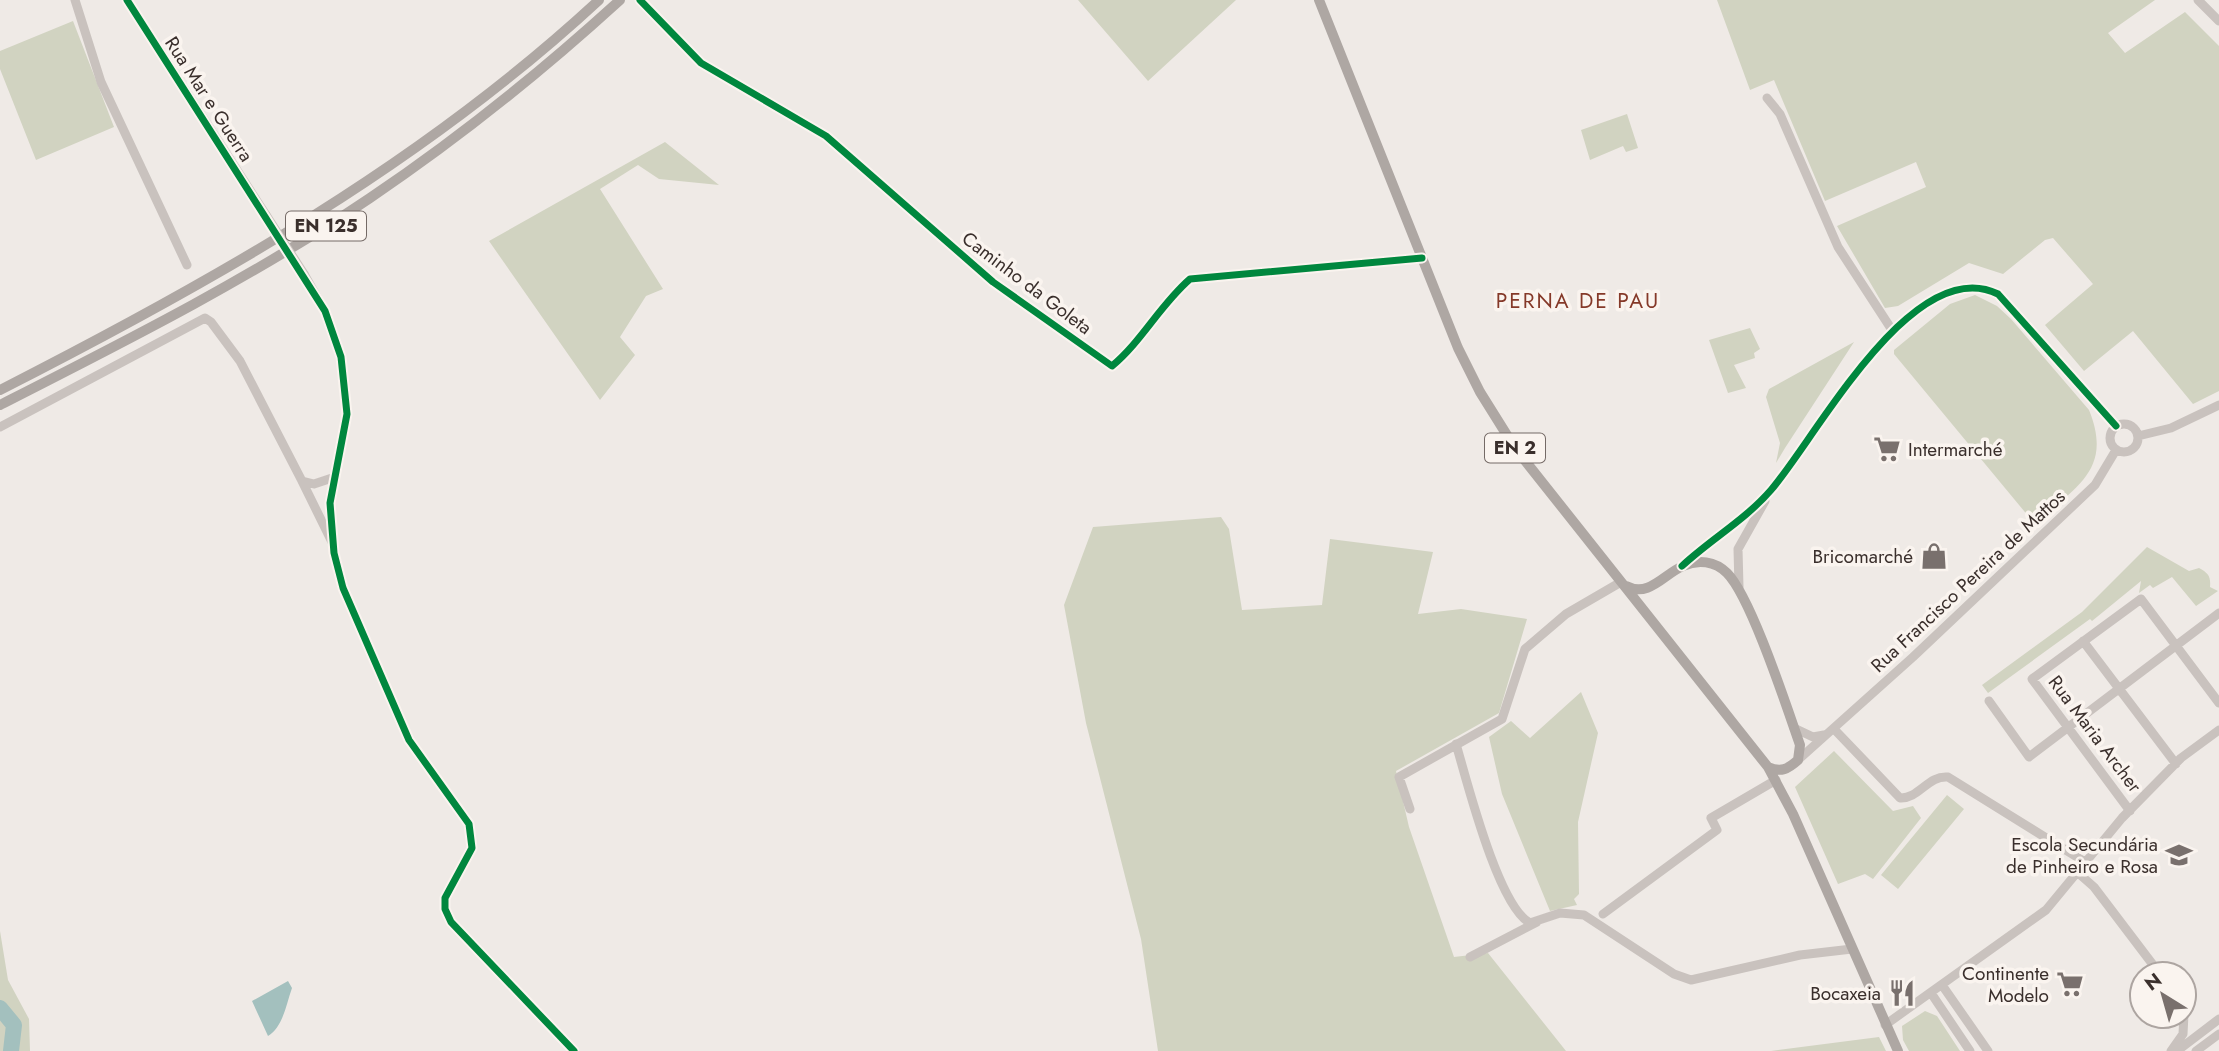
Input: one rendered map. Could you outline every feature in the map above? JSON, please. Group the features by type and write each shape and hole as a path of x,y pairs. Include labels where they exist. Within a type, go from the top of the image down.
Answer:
{"main road":[{"name":"EN 125","path":"0,390 232,267 342,199 467,111 599,0"},
{"name":"EN 125","path":"0,405 200,301 369,199 488,112 620,0"},
{"name":"EN 2","path":"1320,0 1463,360 1501,429 1768,767 1783,794 1898,1051"},
{"path":"1623,583 1636,590 1649,587 1682,566 1697,562 1718,566 1739,587 1801,749 1786,780 1783,794"},
{"path":"1644,611 1649,587"},
{"path":"1768,767 1784,770 1796,761"}],"street":[{"path":"75,0 101,82 187,265"},
{"name":"Rua Mar e Guerra","path":"127,0 304,274 325,311 341,357 347,415 330,503 334,546"},
{"name":"Caminho da Goleta","path":"640,0 701,62 826,135 993,282 1112,366 1126,355 1172,295 1190,279 1422,258"},
{"path":"2198,0 2219,21"},
{"path":"1767,98 1780,114 1838,247 1892,330"},
{"path":"1739,587 1738,549 1771,490 1860,368 1892,330 1953,290 1976,286 1998,294 2116,426"},
{"path":"0,427 205,318 211,322 240,361 334,546 343,588 409,740 469,824 472,848 445,898 445,909 451,922 574,1051"},
{"path":"2138,436 2171,428 2219,405"},
{"path":"2130,425 2138,436 2136,446 2129,452 2116,450 2109,438 2116,426 2130,425"},
{"name":"Rua Francisco Pereira de Mattos","path":"1796,761 2095,485 2116,450"},
{"path":"302,481 314,484 335,477"},
{"path":"1682,566 1743,518 1771,490"},
{"path":"1410,809 1399,777 1502,719 1525,649 1566,614 1623,583"},
{"path":"2176,764 2083,641 2141,599 2219,703"},
{"path":"1990,701 2029,757 2219,613"},
{"name":"Rua Maria Archer","path":"2083,641 2032,679 2130,811"},
{"path":"1794,728 1813,737 1831,731 1900,799 1910,797 1935,779 1948,777 2085,862"},
{"path":"1885,1025 2046,910 2130,811 2176,764 2219,730"},
{"path":"1456,744 1479,822 1512,907 1530,923 1559,913 1584,915 1674,974 1690,980 1800,956 1852,949"},
{"path":"1603,914 1717,830 1711,818 1776,780"},
{"path":"2077,872 2094,887 2149,960"},
{"path":"1471,957 1541,920"},
{"path":"1942,985 1988,1051"},
{"path":"1931,993 1970,1051"},
{"path":"2177,1051 2219,1019"},
{"path":"2171,1051 2183,1030"},
{"path":"2196,1051 2219,1034"}],"green space":[{"path":"1078,0 1236,0 1148,81"},
{"path":"1717,0 2155,0 2108,33 2125,53 2185,12 2219,46 2219,391 2193,404 2133,331 2084,371 2045,325 2093,284 2053,238 2045,240 2003,274 1969,263 1898,306 1885,308 1837,226 1926,187 1916,162 1825,201 1774,80 1750,90"},
{"path":"73,21 114,127 36,160 0,69 0,51"},
{"path":"1627,114 1638,148 1626,152 1623,146 1590,160 1581,130"},
{"path":"665,142 719,185 659,179 638,165 600,189 663,289 646,296 620,337 635,355 600,400 489,241"},
{"path":"1975,295 1997,306 2011,319 2089,410 2095,430 2097,447 2094,462 2087,475 2037,522 2029,517 1894,354 1894,350 1950,304"},
{"path":"1750,328 1760,349 1754,353 1755,358 1734,365 1746,388 1728,393 1709,340"},
{"path":"1854,342 1776,463 1780,443 1766,397 1769,389"},
{"path":"1221,517 1229,529 1242,610 1322,605 1330,539 1433,552 1418,614 1461,609 1527,619 1499,713 1396,771 1409,827 1454,957 1488,953 1566,1051 1158,1051 1141,939 1086,723 1064,605 1093,527"},
{"path":"2147,547 2189,571 2199,568 2207,573 2210,587 2218,591 2196,606 2172,577 2153,588 2150,585 2139,593 2141,581 2092,621 2090,619 1988,693 1982,685 2082,612"},
{"path":"1581,692 1598,733 1578,822 1579,894 1574,899 1577,905 1550,911 1502,794 1489,737 1511,721 1530,738"},
{"path":"1834,751 1893,811 1913,806 1921,818 1873,879 1865,874 1838,884 1795,787"},
{"path":"1947,795 1964,809 1898,889 1881,875"},
{"path":"0,931 8,980 29,1019 30,1051 0,1051"},
{"path":"1925,1011 1937,1016 1960,1051 1909,1051 1903,1040 1902,1026"},
{"path":"1879,1037 1886,1051 1771,1051"}],"water":[{"path":"288,981 292,988 283,1015 268,1036 252,1001"}],"waterway":[{"path":"0,1008 14,1025 11,1051"}],"cycle path":[{"path":"127,0 325,311 341,357 347,414 330,503 334,553 343,588 409,740 469,824 472,848 445,898 445,909 451,922 574,1051"},
{"path":"640,0 701,63 826,136 993,282 1112,366 1133,346 1169,300 1190,279 1422,258"},
{"path":"1682,566 1750,511 1771,490 1840,394 1901,324 1933,300 1966,288 1998,294 2116,426"}],"place":[{"name":"Intermarché","path":"1887,449"},
{"name":"Bricomarché","path":"1934,556"},
{"name":"Escola Secundária de Pinheiro e Rosa","path":"2179,855"},
{"name":"Continente Modelo","path":"2070,984"},
{"name":"Bocaxeia","path":"1902,993"}],"district":[{"name":"PERNA DE PAU","path":"1578,301"}]}
